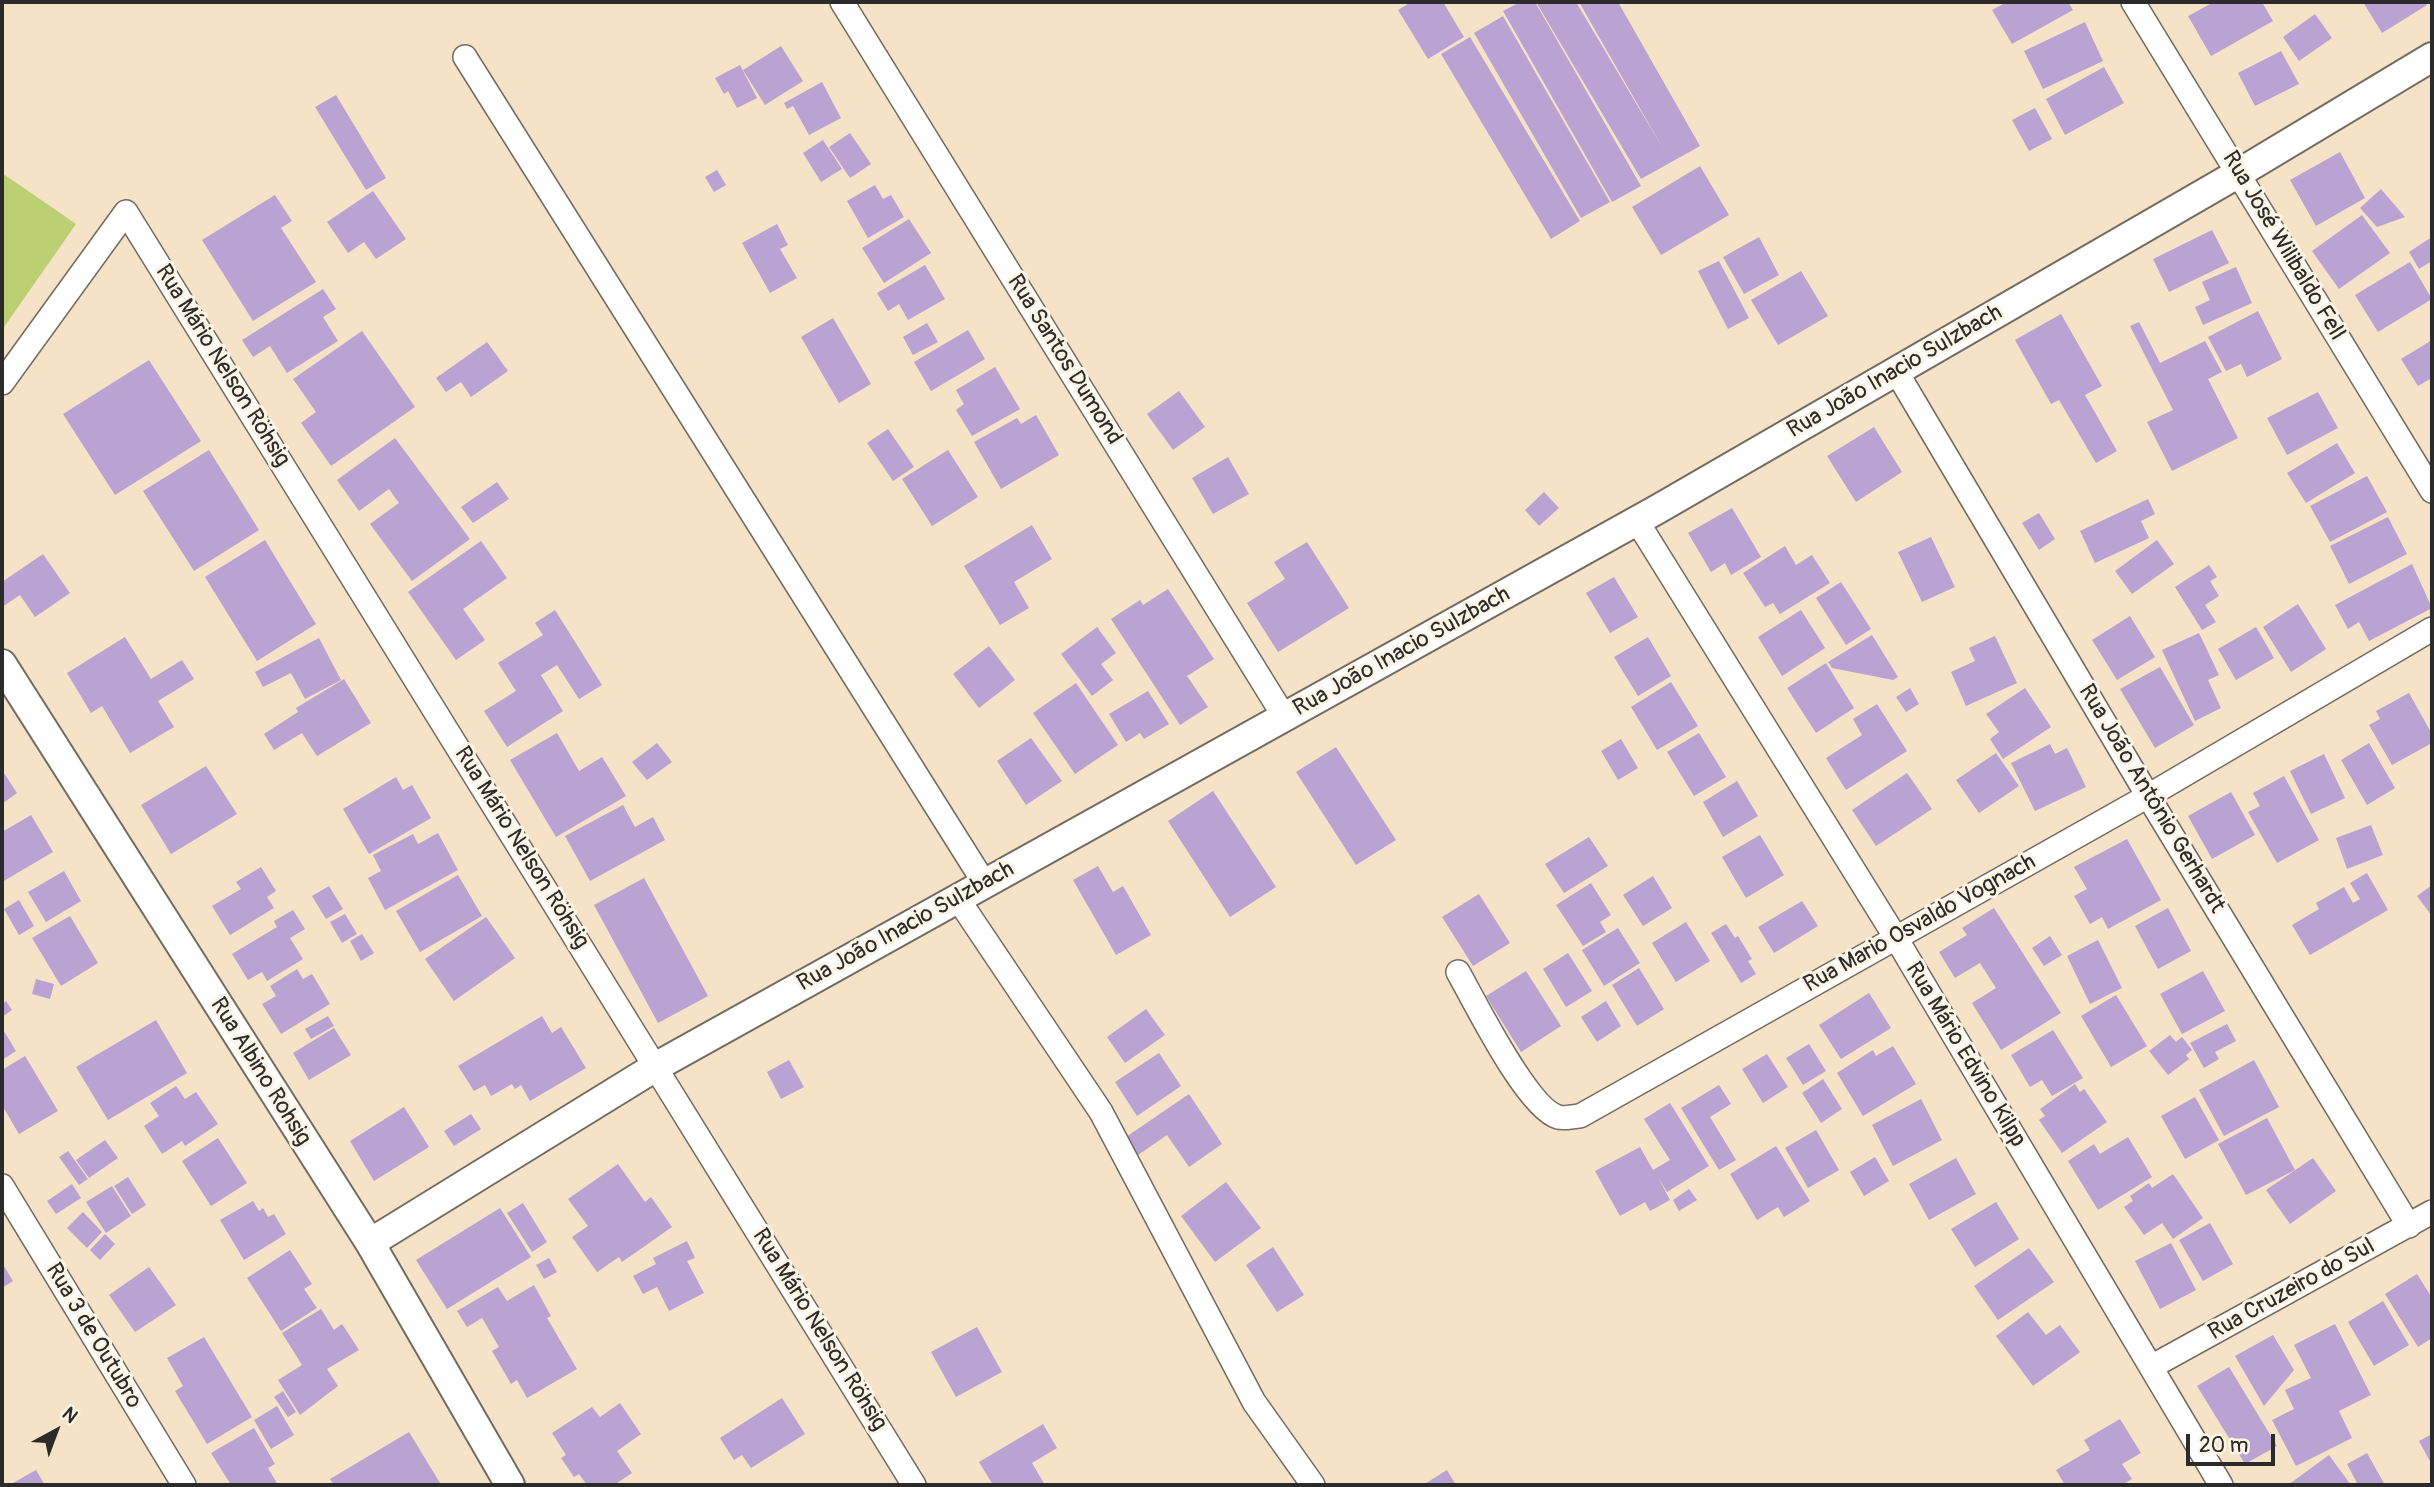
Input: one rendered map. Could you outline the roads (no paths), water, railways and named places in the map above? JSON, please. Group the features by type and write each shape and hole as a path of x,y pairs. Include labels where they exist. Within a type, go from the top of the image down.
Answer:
{"street":[{"name":"Rua Santos Dumond","path":"842,2 1285,718"},
{"name":"Rua José Wilibaldo Fell","path":"2133,2 2432,491"},
{"path":"465,57 985,884"},
{"name":"Rua João Inacio Sulzbach","path":"369,1243 656,1066 1637,521 2239,173 2432,57"},
{"name":"Rua Mário Nelson Röhsig","path":"2,383 126,212 914,1485"},
{"name":"Rua João Antônio Gerhardt","path":"1896,371 2148,796 2409,1226"},
{"name":"Rua Mário Edvino Kilpp","path":"1637,521 1896,938 2221,1485"},
{"name":"Rua Mario Osvaldo Vognach","path":"1458,972 1522,1083 1539,1104 1559,1117 1580,1116 2148,796 2432,629"},
{"name":"Rua Albino Rohsig","path":"2,664 369,1243 508,1485"},
{"path":"958,899 1101,1112 1254,1402 1313,1485"},
{"name":"Rua 3 de Outubro","path":"2,1186 184,1485"},
{"name":"Rua Cruzeiro do Sul","path":"2151,1367 2432,1212"}]}
